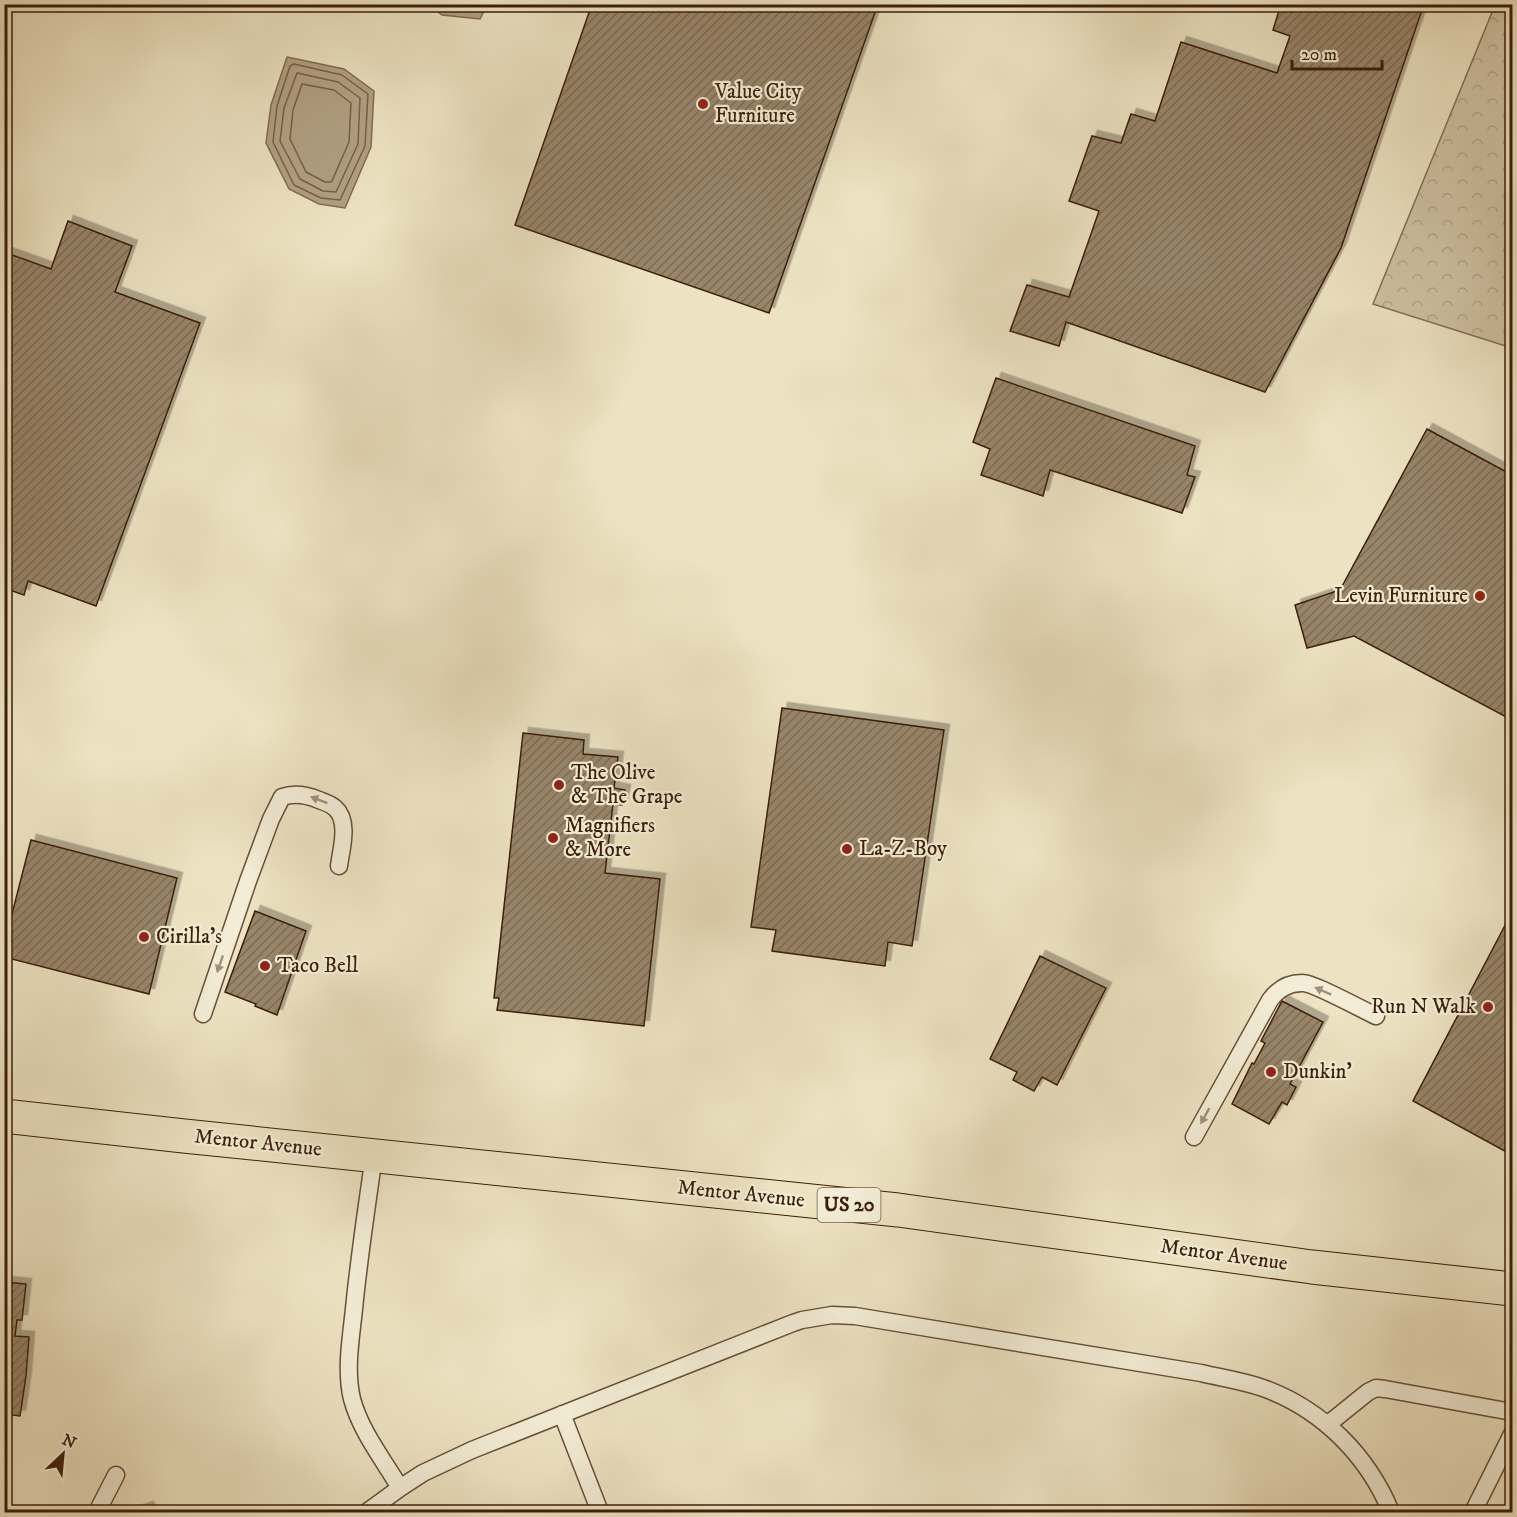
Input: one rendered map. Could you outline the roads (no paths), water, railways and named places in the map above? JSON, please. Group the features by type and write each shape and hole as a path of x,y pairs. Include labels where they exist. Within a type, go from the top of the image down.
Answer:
{"main road":[{"name":"Mentor Avenue","path":"4,1116 898,1210 1312,1267 1512,1289"}],"lane":[{"path":"203,1014 252,871 271,819 282,797 290,794 312,797 334,807 344,828 339,866"},
{"path":"1194,1137 1277,990 1305,982 1376,1016"},
{"path":"374,1155 351,1329 350,1385 352,1399 363,1427 400,1488"},
{"path":"367,1512 423,1473 472,1450 793,1323 832,1315 917,1326 1201,1373 1233,1379 1278,1394 1304,1408 1342,1438 1371,1473 1390,1512"},
{"path":"1327,1425 1376,1388 1512,1412"},
{"path":"562,1414 600,1512"},
{"path":"1473,1512 1512,1434"},
{"path":"97,1512 116,1476"}],"water":[{"path":"429,5 487,5 480,19 442,15"},
{"path":"287,57 344,69 374,91 371,147 345,208 319,204 289,189 266,143 271,105"}],"place":[{"name":"Value City Furniture","path":"703,104"},
{"name":"Levin Furniture","path":"1480,596"},
{"name":"The Olive & The Grape","path":"559,785"},
{"name":"Magnifiers & More","path":"553,838"},
{"name":"La-Z-Boy","path":"847,849"},
{"name":"Cirilla's","path":"144,937"},
{"name":"Taco Bell","path":"265,966"},
{"name":"Run N Walk","path":"1488,1007"},
{"name":"Dunkin'","path":"1271,1072"}]}
